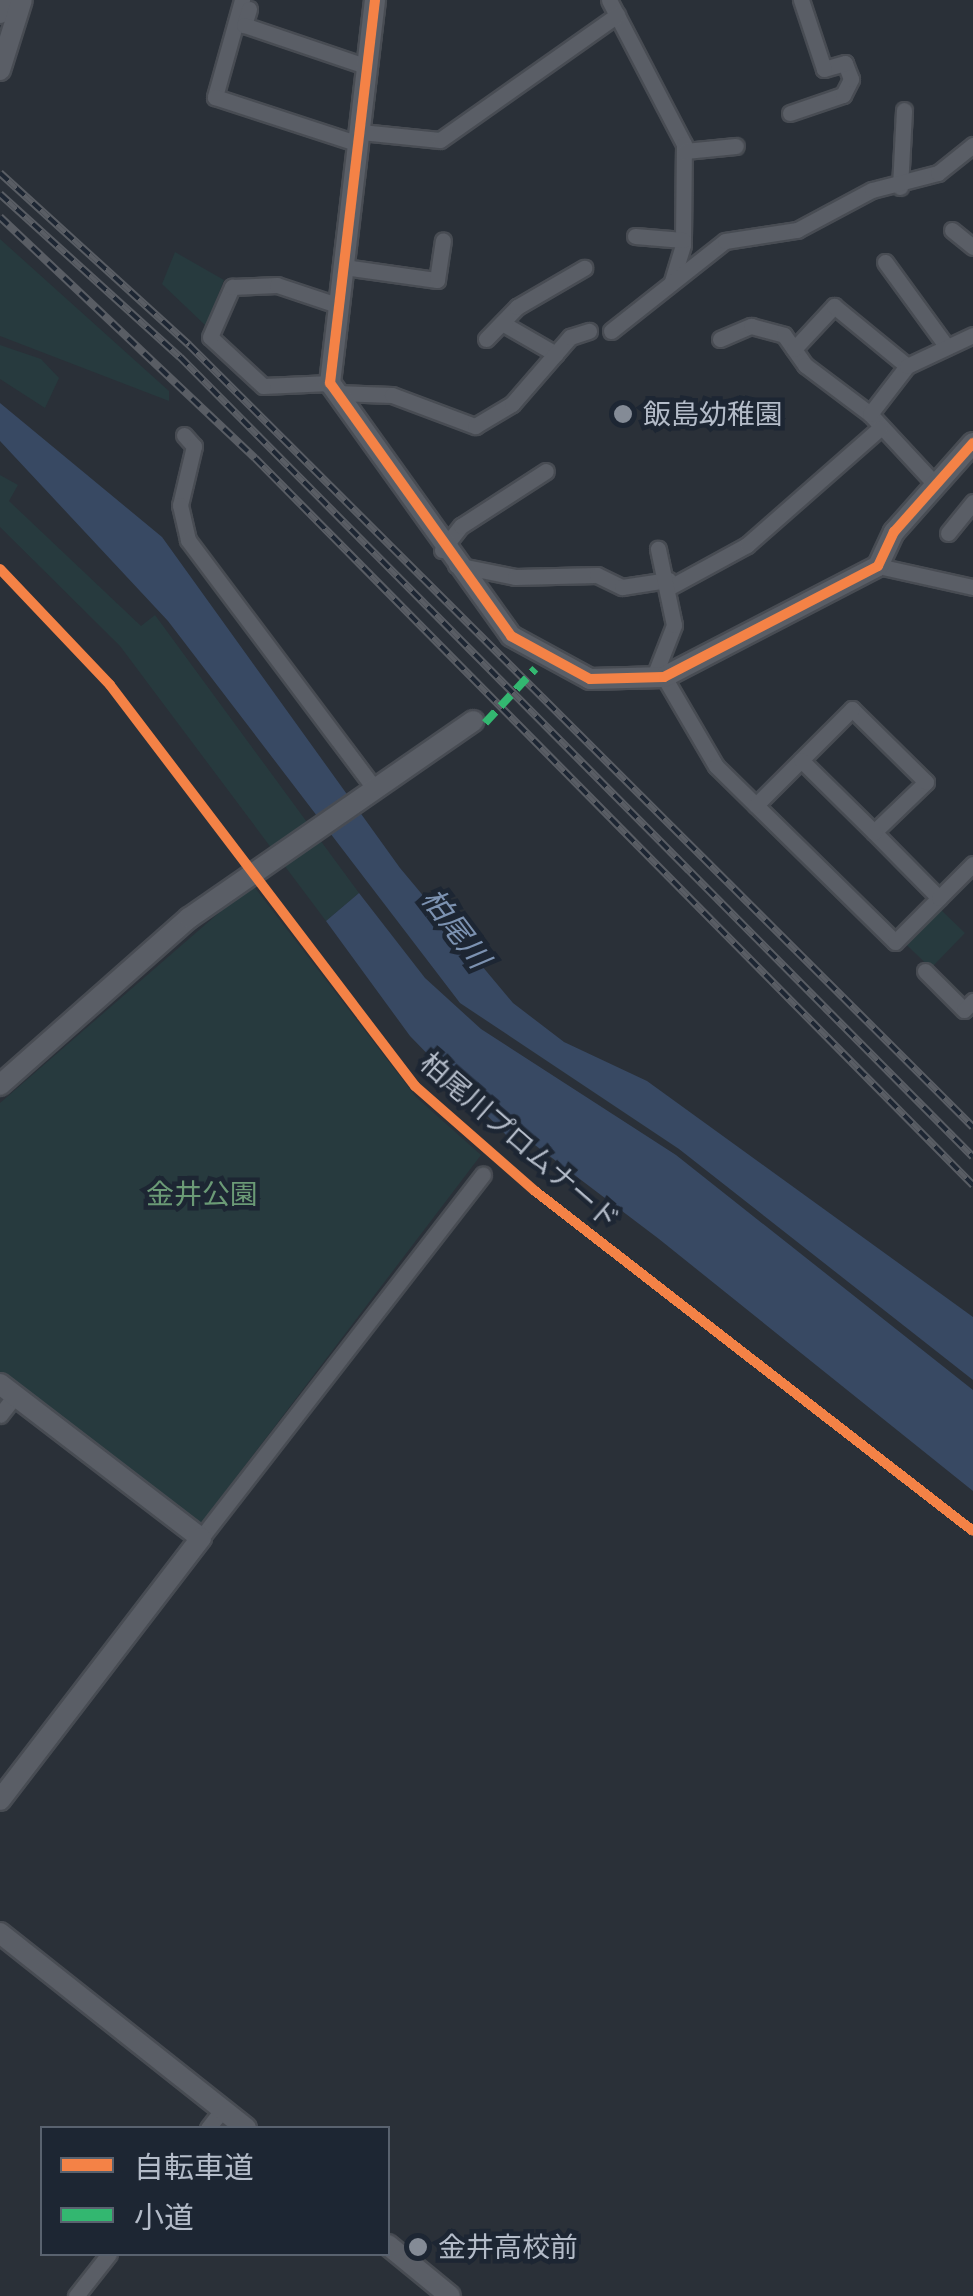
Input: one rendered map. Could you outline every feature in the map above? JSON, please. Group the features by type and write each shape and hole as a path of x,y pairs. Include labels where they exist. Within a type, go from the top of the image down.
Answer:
{"street":[{"path":"0,13 4,0"},
{"path":"0,70 22,0"},
{"path":"242,0 215,97 360,138 440,140 612,8 685,152 683,240 672,281"},
{"path":"251,0 244,25 368,67"},
{"path":"375,0 333,388 447,557 535,654 590,680 659,678 878,566 934,484 973,443"},
{"path":"790,113 844,95 851,79 845,63 824,69 801,0"},
{"path":"900,187 904,110"},
{"path":"610,331 724,242 797,230 872,190 900,187 973,145"},
{"path":"685,152 736,146"},
{"path":"952,230 973,248"},
{"path":"634,236 683,240"},
{"path":"344,268 437,280 443,240"},
{"path":"884,262 947,348"},
{"path":"486,340 502,323 584,268"},
{"path":"340,306 276,285 232,286 210,336 263,386 392,395 476,426 512,404 556,354 589,331"},
{"path":"794,349 834,306 907,366"},
{"path":"502,323 556,354"},
{"path":"720,339 770,327 875,421 934,484"},
{"path":"447,557 534,578 597,576 622,587 669,583 748,544 875,421 907,366 973,335"},
{"path":"184,435 194,446 180,505 188,540 369,791"},
{"path":"447,557 461,526 546,471"},
{"path":"948,533 973,502"},
{"path":"658,548 669,583 672,644 659,678"},
{"path":"878,566 973,587"},
{"path":"659,678 716,766 895,942 973,864"},
{"path":"756,806 852,708 926,782 874,832"},
{"path":"0,1085 272,856 474,721"},
{"path":"802,760 939,898"},
{"path":"925,971 964,1010 973,1001"},
{"path":"0,1800 483,1174"},
{"path":"0,1415 7,1390 201,1538"},
{"path":"0,1933 244,2126"},
{"path":"210,2126 223,2109"},
{"path":"390,2246 450,2296"},
{"path":"76,2296 107,2256"}],"green space":[{"path":"0,239 169,391 169,401 0,336"},
{"path":"175,252 224,280 206,326 162,284"},
{"path":"0,345 41,359 59,378 45,408 0,379"},
{"path":"0,475 18,485 9,501 141,626 155,615 359,893 326,921 120,646 0,527"},
{"name":"金井公園","path":"252,884 416,1097 481,1155 199,1526 0,1374 0,1103"},
{"path":"939,908 965,933 931,968 905,943"}],"water":[{"path":"0,403 162,537 400,868 513,1003 564,1042 647,1081 973,1317 973,1380 679,1149 460,1003 168,621 0,441"},
{"path":"359,893 425,978 481,1029 676,1155 973,1390 973,1491 659,1239 523,1136 508,1137 410,1036 326,921"}],"railway":[{"path":"0,173 189,345 973,1127"},
{"path":"0,194 180,357 973,1157"},
{"path":"0,217 255,458 973,1185"}],"marked path":[{"path":"485,723 535,669"}],"cycle path":[{"path":"375,0 330,383 511,636 590,679 664,677 878,566 894,532 973,443"},
{"name":"柏尾川プロムナード","path":"0,569 110,685 415,1086 535,1191 973,1531"}],"place":[{"name":"飯島幼稚園","path":"623,414"},
{"name":"金井高校前","path":"418,2247"}],"water label":[{"name":"柏尾川","path":"456,928"}]}
